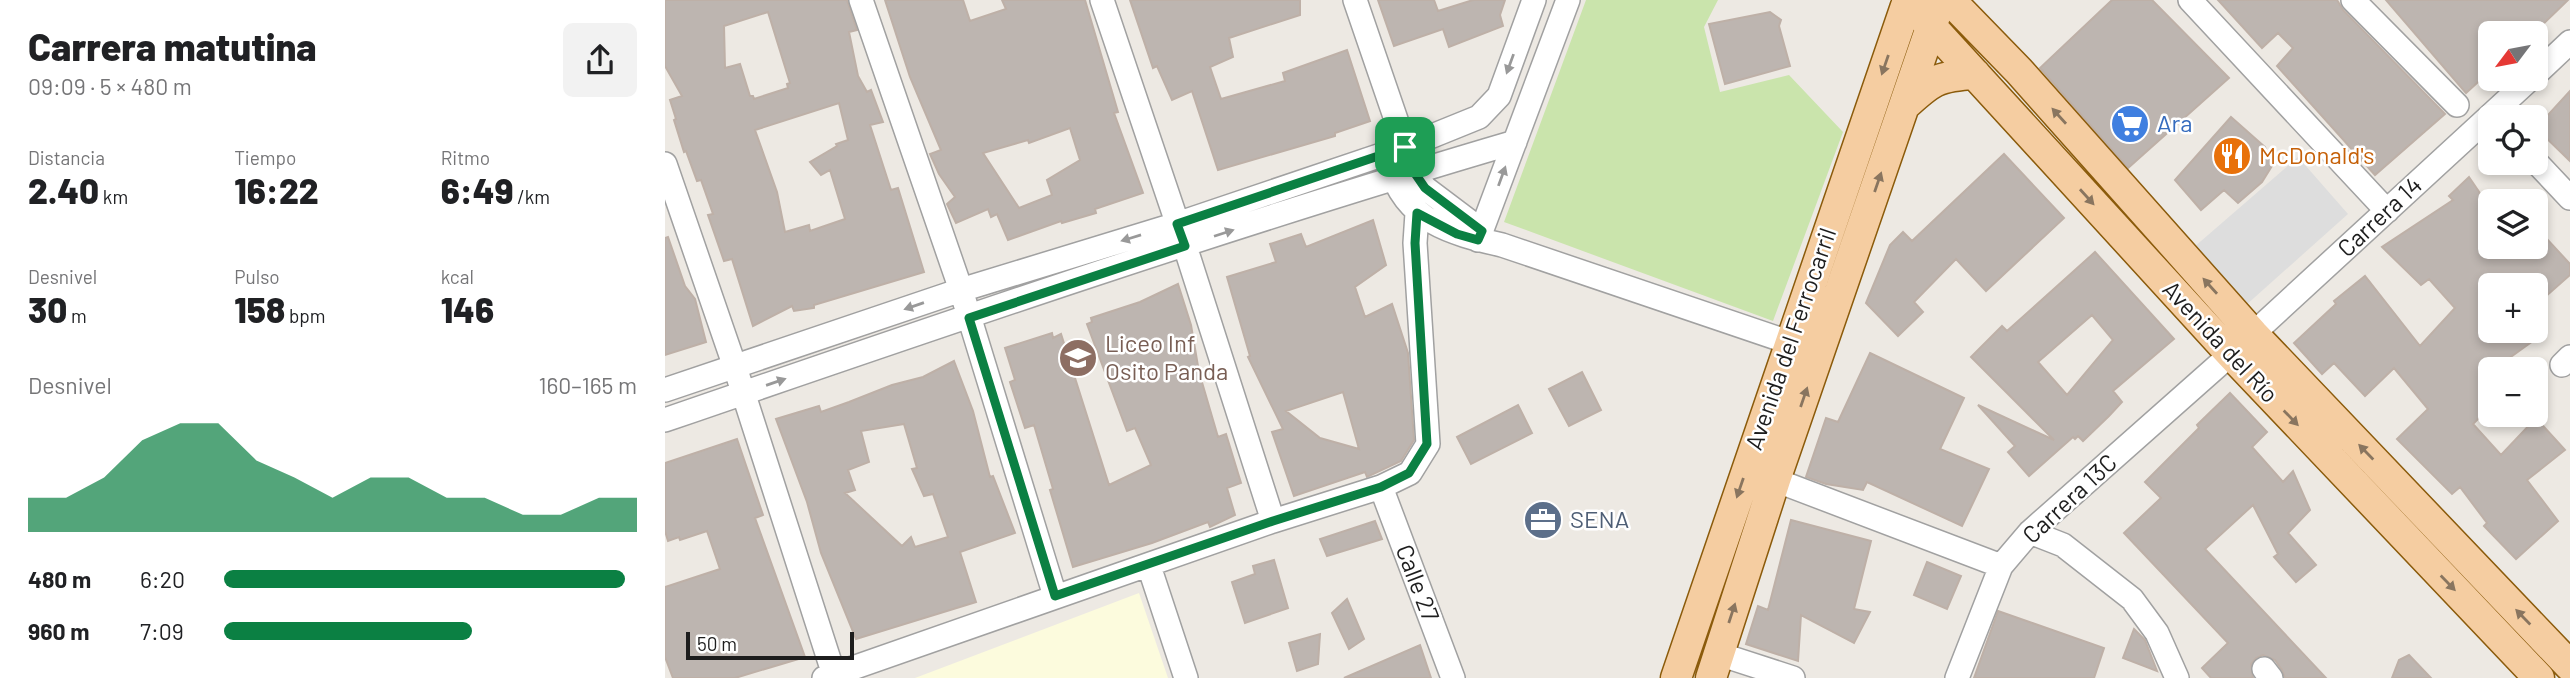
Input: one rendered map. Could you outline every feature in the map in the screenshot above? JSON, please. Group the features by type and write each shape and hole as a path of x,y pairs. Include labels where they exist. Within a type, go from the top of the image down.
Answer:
{"main road":[{"name":"Avenida del Río","path":"1908,0 1937,13 1975,74 2231,354 2539,678"},
{"name":"Avenida del Ferrocarril","path":"1676,678 1908,0"},
{"name":"Avenida del Río","path":"1950,0 2019,71 2253,334 2570,666"},
{"name":"Avenida del Ferrocarril","path":"1715,666 1775,480 1937,13"},
{"path":"1904,106 1931,82 1952,75 1975,74"}],"street":[{"path":"861,0 961,290 1055,596"},
{"path":"1101,0 1181,235 1273,521"},
{"path":"665,164 735,367 829,676 1273,521 1381,487 1409,473 1427,444 1415,243 1417,213 1403,175 1355,0"},
{"path":"665,420 969,318 1479,117 1499,96 1534,0"},
{"path":"1480,235 1568,0"},
{"path":"2190,0 2386,211"},
{"path":"2353,0 2457,105"},
{"path":"2548,63 2570,42"},
{"name":"Carrera 14","path":"2503,105 2518,91"},
{"name":"Carrera 14","path":"2231,354 2478,129"},
{"path":"665,390 961,290 1181,235 1515,142"},
{"path":"1403,175 1425,188 1480,235 1502,245 1819,353"},
{"path":"2548,175 2570,198"},
{"path":"1417,213 1457,234 1480,235"},
{"name":"Carrera 13C","path":"1957,678 2001,566 2030,532 2231,354"},
{"path":"1775,480 2001,566"},
{"name":"Calle 27","path":"1381,487 1453,678"},
{"path":"2030,532 2063,545 2132,599 2157,634 2177,678"},
{"path":"1149,566 1186,678"},
{"path":"1715,666 1793,678"}],"shaded area":[{"path":"2298,157 2348,214 2245,306 2193,248"},
{"path":"1139,593 1168,678 915,678"}],"green space":[{"path":"1586,0 1718,0 1704,27 1720,92 1789,75 1843,132 1773,321 1504,222"}],"building":[{"path":"665,0 847,0 857,30 849,32 858,76 867,92 871,90 883,122 870,125 891,190 898,188 924,272 814,305 814,308 794,311 792,306 753,326 732,259 724,261 708,215 713,214 701,180 697,181 686,151 684,152 670,100 682,96 665,66","holes":["768,12 790,83 787,84 788,88 754,99 750,96 740,64 725,68 724,26","839,103 848,140 836,144 837,146 810,162 821,175 830,170 845,219 810,231 809,225 785,232 777,192 755,130"]},
{"path":"885,0 963,0 970,21 1006,9 1002,0 1085,0 1118,112 1114,113 1143,193 1095,209 1096,213 1062,223 1061,221 1008,240 997,214 991,217 988,209 956,223 947,204 955,197 939,174 930,154 941,150 910,77","holes":["1070,128 1080,160 1047,180 1052,195 1019,208 983,153 1028,140 1029,143"]},
{"path":"1130,0 1300,0 1300,15 1229,38 1233,57 1210,67 1221,99 1285,81 1283,73 1347,50 1370,121 1335,133 1335,136 1218,170 1192,91 1172,100 1157,66 1153,68"},
{"path":"1378,0 1434,0 1438,11 1473,0 1505,0 1500,15 1503,26 1449,47 1443,29 1394,46"},
{"name":"Ara","path":"2112,0 2152,0 2229,78 2128,168 2040,68"},
{"path":"2218,0 2337,0 2343,10 2445,114 2375,175 2277,66 2293,48 2278,33 2262,48"},
{"path":"2386,0 2568,0 2546,21 2478,21 2478,82 2466,93"},
{"path":"1770,12 1781,20 1779,26 1790,66 1725,84 1709,24"},
{"path":"2570,91 2570,161 2548,140 2548,115"},
{"name":"McDonald's","path":"2231,117 2265,147 2272,166 2262,182 2238,203 2224,190 2201,210 2175,180"},
{"path":"2004,154 2064,218 1986,291 1956,259 1914,302 1923,312 1898,336 1866,303 1890,245 1903,232 1912,241"},
{"path":"2469,177 2478,190 2478,259 2548,259 2548,240 2570,264 2570,275 2548,294 2548,273 2478,273 2478,343 2530,343 2511,357 2478,357 2478,419 2473,424 2501,455 2527,427 2544,427 2565,450 2527,480 2558,521 2516,559 2484,526 2487,523 2460,487 2452,494 2397,439 2428,409 2394,368 2365,396 2334,363 2322,374 2294,343 2336,304 2334,301 2365,276 2420,346 2455,308 2429,279 2421,285 2382,247 2453,200 2449,196"},
{"path":"1373,220 1386,265 1355,287 1365,317 1392,304 1408,353 1414,440 1401,461 1367,477 1365,472 1294,496 1272,432 1283,429 1248,357 1250,356 1227,277 1276,262 1270,244 1301,234 1306,247","holes":["1343,392 1359,449 1320,438 1286,411"]},
{"path":"668,237 685,286 695,299 706,342 665,355 665,238"},
{"path":"2095,252 2174,339 2113,391 2122,402 2083,441 2078,436 2075,439 2073,437 2029,476 2008,452 2015,446 1978,405 2054,440 1971,357 2002,326 2007,331","holes":["2092,315 2113,340 2067,395 2038,362"]},
{"path":"1178,284 1191,325 1199,372 1218,437 1226,434 1241,483 1227,488 1235,515 1210,527 1208,522 1152,543 1073,567 1034,425 1025,428 1010,382 1015,380 1005,348 1052,333 1053,338 1061,334 1109,485 1151,465 1135,428 1127,431 1087,324 1092,322 1091,318 1140,302"},
{"path":"1870,353 1964,398 1940,449 1989,469 1962,526 1867,482 1863,490 1826,484 1806,477 1826,418 1838,422"},
{"path":"954,361 973,411 990,477 993,476 1015,533 960,552 976,602 856,639 821,553 807,502 776,419 819,406 821,412 892,385 923,377","holes":["904,424 917,468 912,469 924,496 933,494 948,537 915,547 911,537 902,546 845,493 855,490 848,470 869,462 861,431"]},
{"path":"1582,372 1601,410 1569,426 1549,389"},
{"path":"2230,393 2267,432 2252,447 2283,482 2293,471 2310,510 2288,533 2316,565 2296,582 2274,557 2278,554 2253,505 2205,549 2326,678 2285,678 2275,660 2263,655 2251,664 2253,678 2211,678 2202,668 2228,643 2124,533 2161,498 2145,482"},
{"path":"1518,405 1532,433 1471,464 1457,437"},
{"path":"737,439 763,515 755,518 805,657 735,678 673,678 665,657 665,587 720,569 707,531 668,541 665,531 665,463"},
{"path":"1791,520 1871,541 1854,609 1870,612 1854,643 1801,615 1798,661 1746,644 1758,606 1768,610"},
{"path":"1375,521 1382,539 1327,556 1320,539"},
{"path":"1274,560 1288,608 1245,623 1232,582 1255,574 1253,566"},
{"path":"1927,562 1961,576 1947,609 1914,595"},
{"path":"1347,599 1364,639 1349,649 1332,613"},
{"path":"1998,611 2104,648 2094,678 1974,678"},
{"path":"2134,629 2145,640 2157,671 2123,658"},
{"path":"1320,634 1318,664 1297,671 1289,643"},
{"path":"1420,645 1431,678 1344,678"},
{"path":"2409,655 2431,678 2392,678 2399,660"}],"place":[{"name":"Ara","path":"2130,124"},
{"name":"McDonald's","path":"2232,156"},
{"name":"Liceo Inf Osito Panda","path":"1078,358"},
{"name":"SENA","path":"1543,520"}],"route":[{"path":"1405,147 1414,172 1425,188 1482,231 1478,240 1457,234 1417,213 1415,243 1427,444 1409,473 1381,487 1055,596 969,318 1185,246 1177,224 1405,147"}]}
